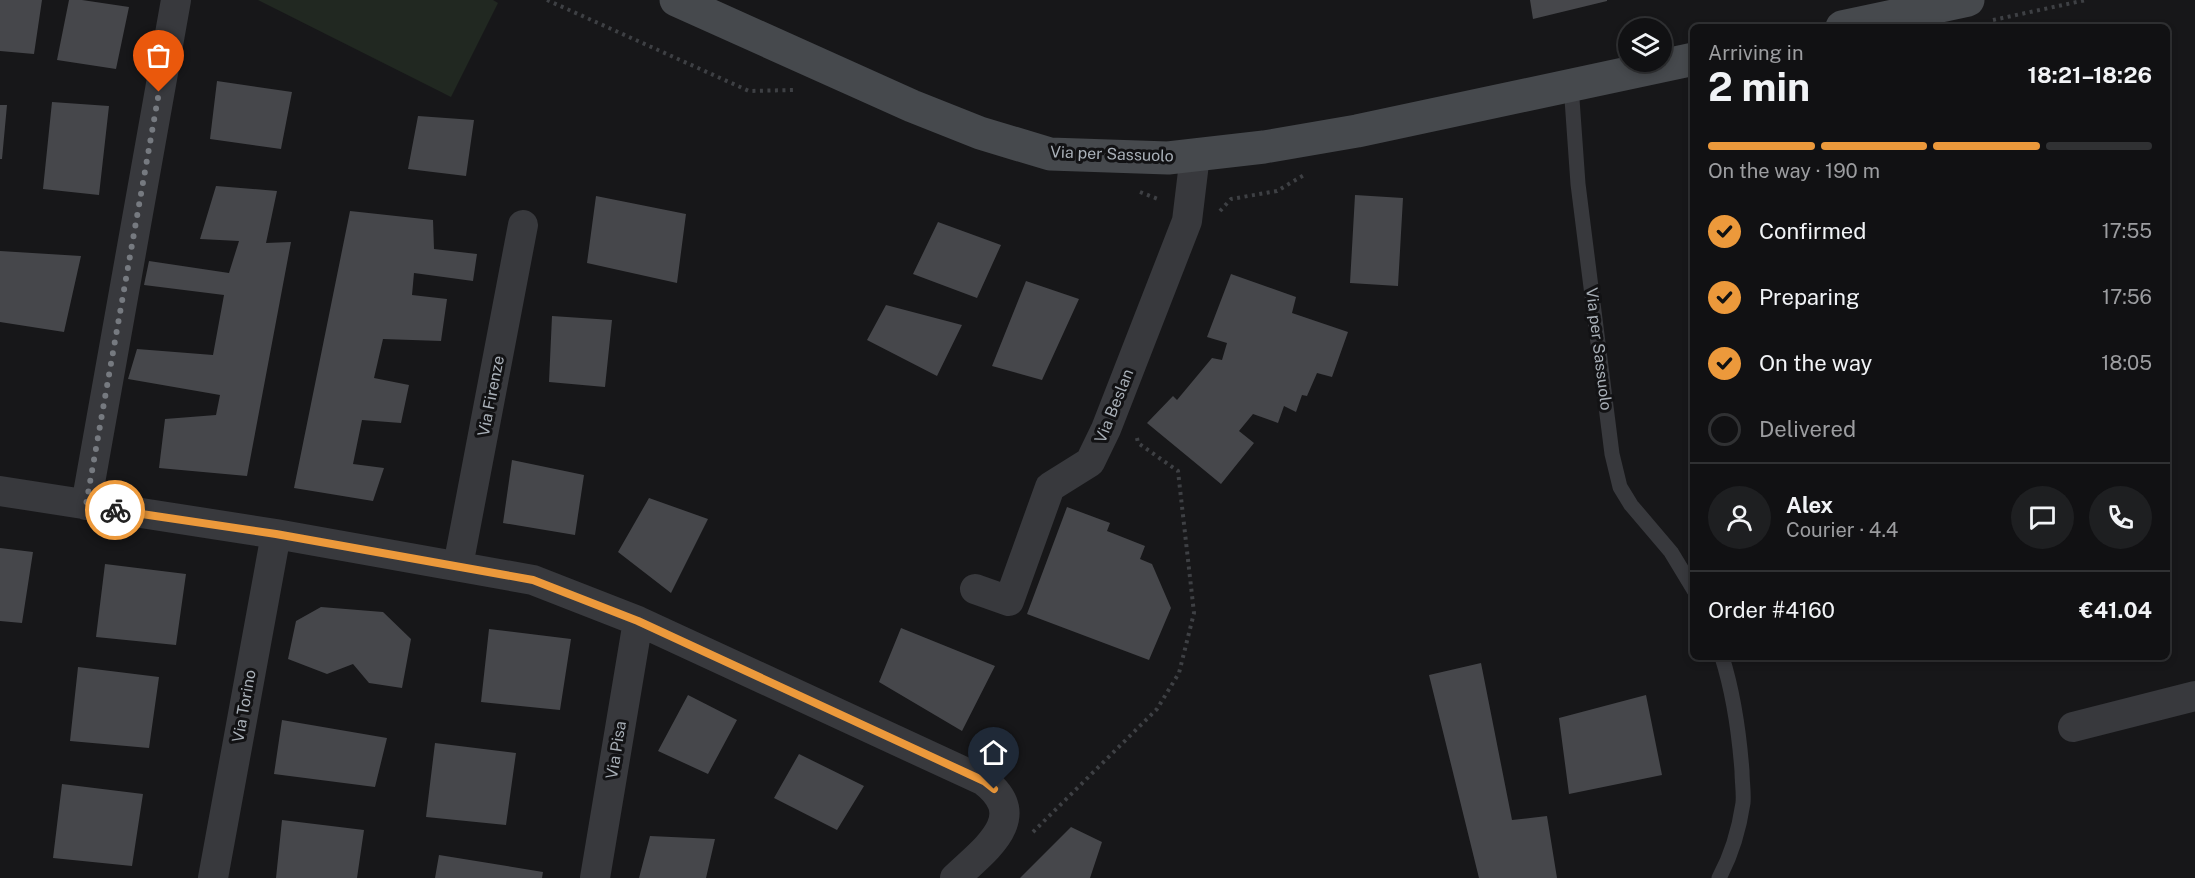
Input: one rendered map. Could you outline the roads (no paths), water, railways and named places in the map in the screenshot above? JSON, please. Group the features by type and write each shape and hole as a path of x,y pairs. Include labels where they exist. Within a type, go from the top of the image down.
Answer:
{"main road":[{"name":"Via per Sassuolo","path":"676,0 912,106 980,133 1050,154 1168,158 1264,147 1357,131 1690,60"},
{"path":"1867,24 1976,11"}],"street":[{"path":"86,505 176,0"},
{"name":"Via Beslan","path":"975,589 1009,601 1050,487 1090,462 1106,429 1187,220 1195,155"},
{"name":"Via Firenze","path":"458,566 523,225"},
{"path":"0,491 276,534 533,580 638,621 984,781 994,789 1003,800 1004,823 997,837 954,878"},
{"name":"Via Torino","path":"213,878 276,534"},
{"name":"Via Pisa","path":"595,878 638,621"},
{"path":"2073,726 2195,696"}],"lane":[{"name":"Via per Sassuolo","path":"1571,85 1580,196 1612,454 1620,487 1631,505 1671,552 1690,583"},
{"path":"1719,878 1730,858 1743,801 1739,729 1723,660"}]}
